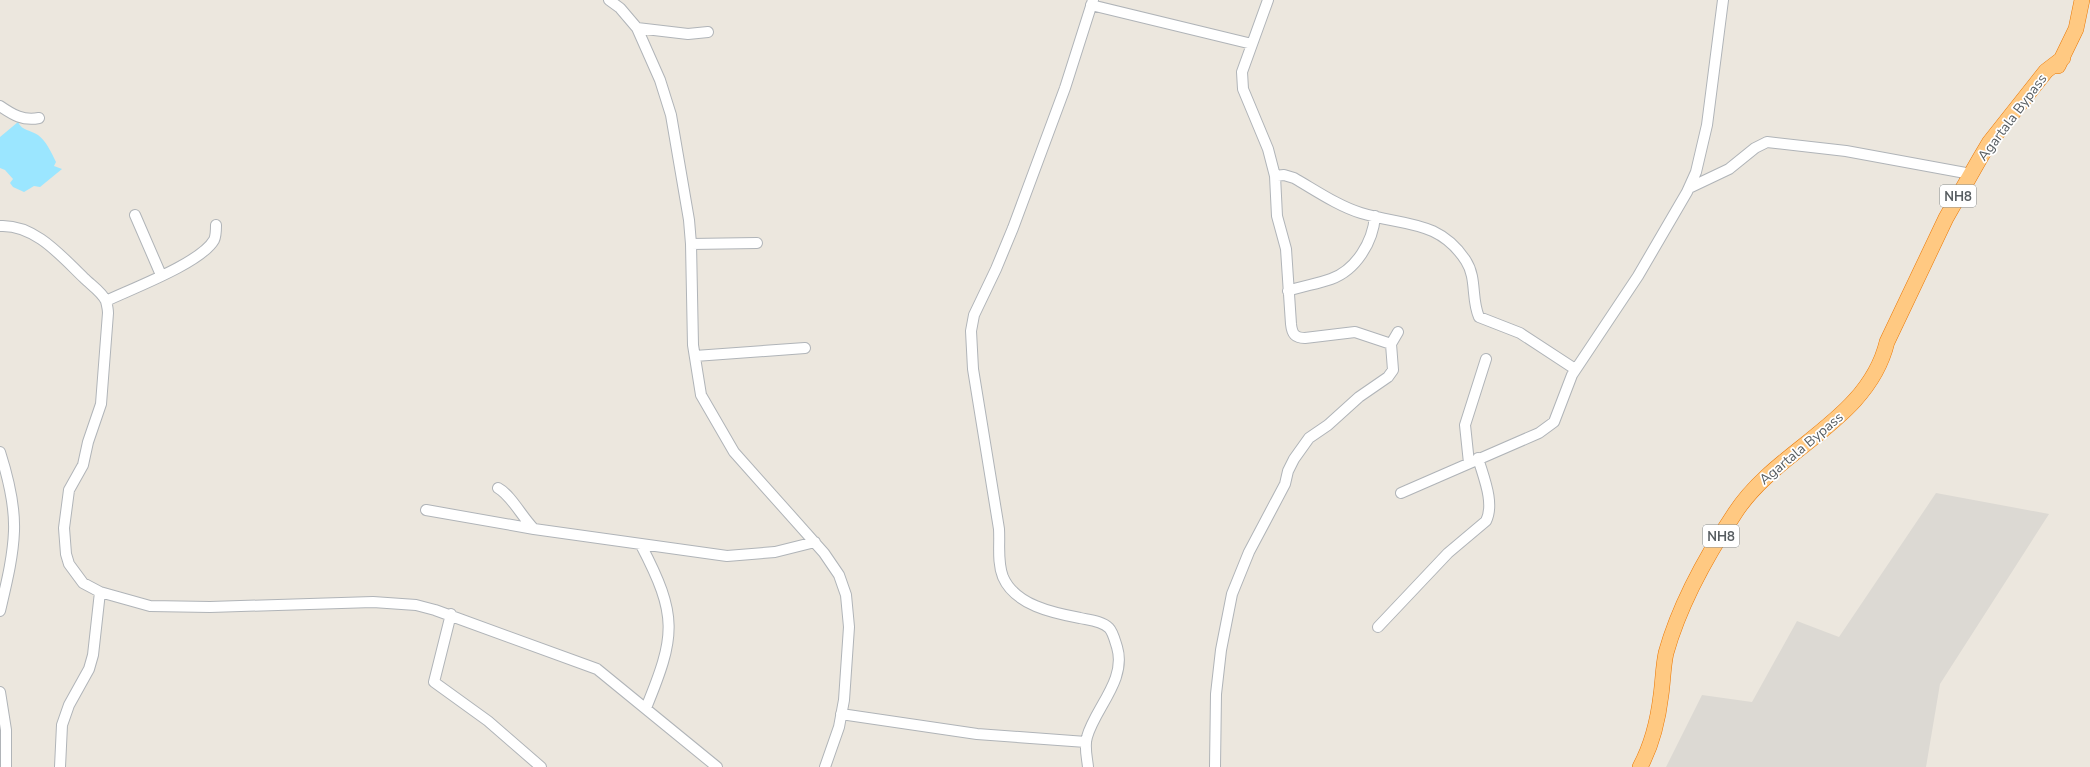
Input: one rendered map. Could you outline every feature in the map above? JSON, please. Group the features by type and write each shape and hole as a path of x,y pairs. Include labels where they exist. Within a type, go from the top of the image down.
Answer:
{"highway":[{"name":"Agartala Bypass","path":"1884,354 1894,346 1950,232 1994,153 2063,58 2076,29 2082,0"},
{"name":"Agartala Bypass","path":"1640,767 1646,755 1657,723 1666,655 1670,640 1691,590 1721,536 1746,498 1756,486 1783,461 1840,416 1851,405 1871,379 1884,354 1888,342 1933,244 1989,143 2046,71 2063,58"}],"street":[{"path":"609,0 620,8 637,28 660,80 671,116 691,244 692,327 701,395 734,452 815,542 838,575 846,595 849,613 841,714 839,727 825,767"},
{"path":"1268,0 1242,72 1242,88 1268,149 1275,176 1277,216 1286,249 1288,291 1293,333 1296,336 1305,338 1355,332 1391,344"},
{"path":"1401,493 1539,433 1552,425 1575,369 1638,276 1696,172 1703,145 1723,0"},
{"path":"1088,767 1086,742 1088,732 1116,676 1120,658 1118,648 1112,633 1103,624 1069,616 1021,600 1011,591 1004,578 999,566 1001,546 999,530 973,369 971,331 974,315 1007,242 1062,95 1092,2 1252,44"},
{"path":"637,28 681,33 708,32"},
{"path":"0,106 17,117 39,118"},
{"path":"1688,188 1729,169 1755,148 1767,142 1839,150 1971,174"},
{"path":"1275,176 1284,175 1294,178 1348,208 1375,216 1420,225 1443,236 1457,248 1467,263 1474,281 1476,309 1479,316 1520,334 1575,369"},
{"path":"135,215 161,275"},
{"path":"1288,291 1332,279 1347,271 1362,254 1371,237 1375,216"},
{"path":"106,301 184,264 209,247 214,240 216,225"},
{"path":"0,226 13,227 37,237 55,250 106,301 108,313 101,404 88,442 83,465 69,490 64,528 66,554 69,564 83,583 100,592 150,606 210,607 255,604 373,602 416,605 451,614 590,666 606,676 718,767"},
{"path":"691,244 757,243"},
{"path":"1215,767 1216,694 1220,661 1232,594 1244,565 1285,484 1288,471 1294,459 1314,434 1328,425 1359,397 1388,377 1392,370 1391,344 1398,332"},
{"path":"695,356 805,348"},
{"path":"1378,627 1448,553 1486,521 1488,514 1488,496 1474,461 1465,425 1486,359"},
{"path":"0,452 9,483 14,531 11,560 0,611"},
{"path":"498,488 507,494 534,529"},
{"path":"426,510 534,529 727,556 775,552 815,542"},
{"path":"641,545 656,574 665,597 670,624 664,662 646,708"},
{"path":"60,767 62,725 69,705 89,669 93,654 100,592"},
{"path":"451,614 434,682 488,721 541,767"},
{"path":"0,692 6,730 6,767"},
{"path":"841,714 977,734 1086,742"}],"shaded area":[{"path":"1936,493 2049,514 1940,684 1926,767 1666,767 1702,695 1752,702 1797,621 1839,637"}],"water":[{"path":"18,122 22,127 35,133 44,141 56,162 54,166 62,169 40,187 34,186 24,192 13,187 10,183 13,179 5,170 0,168 0,137"}]}
